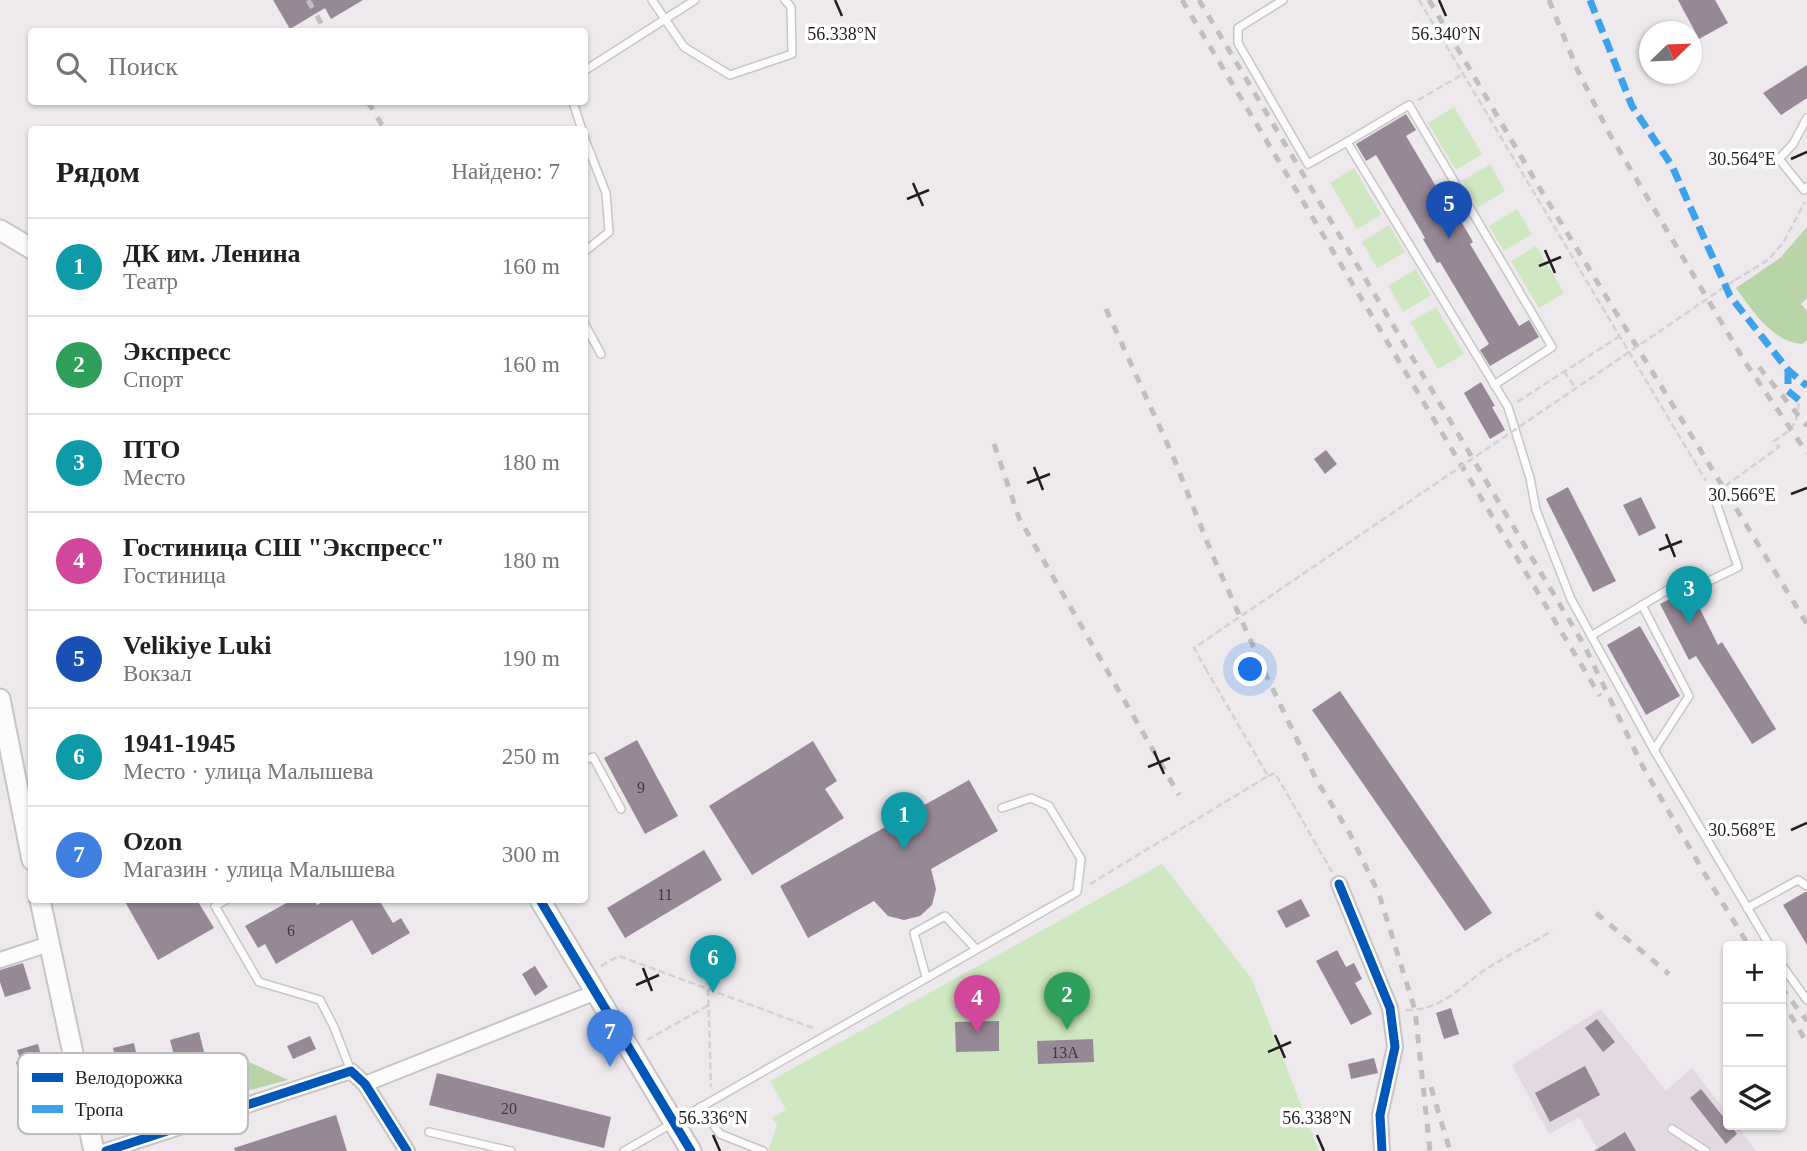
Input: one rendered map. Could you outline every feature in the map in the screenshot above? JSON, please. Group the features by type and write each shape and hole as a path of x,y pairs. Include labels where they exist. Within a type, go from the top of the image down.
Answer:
{"main road":[{"path":"0,230 28,247"},
{"path":"0,699 2,722 28,842"},
{"path":"41,903 73,1053"},
{"path":"543,903 691,1151"}],"street":[{"path":"1339,884 1390,1008 1395,1047 1380,1115 1382,1151"},
{"path":"0,960 49,944"},
{"path":"365,1084 596,992"},
{"path":"248,1105 351,1071 365,1084 407,1151"},
{"path":"106,1151 158,1134"}],"lane":[{"path":"652,0 684,47 730,75 792,54 791,7 785,0"},
{"path":"588,68 695,0"},
{"path":"1283,0 1238,28 1238,43 1308,164 1409,106 1552,347 1494,385"},
{"path":"574,105 581,126"},
{"path":"1807,118 1793,144 1779,159 1804,190 1807,187"},
{"path":"1347,142 1508,407 1530,478 1536,509 1571,598 1654,750 1767,941"},
{"path":"588,147 606,194 610,232 588,249"},
{"path":"588,330 601,354"},
{"path":"1591,636 1684,580 1703,584 1738,567 1712,490"},
{"path":"1642,605 1689,696 1654,750"},
{"path":"588,759 593,757 621,809"},
{"path":"624,1151 1077,892 1081,859 1049,806 1031,798 1002,808"},
{"path":"1747,908 1798,880 1807,886"},
{"path":"220,903 215,906 259,982 320,1000 351,1071"},
{"path":"926,977 914,933 944,916 976,949"},
{"path":"1786,971 1807,1000"},
{"path":"701,1107 720,1134 763,1151"},
{"path":"1672,1129 1706,1151"},
{"path":"429,1132 512,1151"}],"path":[{"path":"1419,0 1712,490 1735,480 1779,447 1774,442 1791,431 1796,424 1799,400"},
{"path":"1409,106 1463,74"},
{"path":"1268,776 1194,648 1768,260 1783,243 1807,199"},
{"path":"1508,407 1620,336"},
{"path":"1564,371 1576,389"},
{"path":"1077,892 1275,773 1339,884"},
{"path":"1390,1008 1415,1010 1441,1004 1486,970 1552,931"},
{"path":"586,975 619,956 828,1034"},
{"path":"708,989 712,1100"},
{"path":"647,1040 709,1005"}],"shaded area":[{"path":"1601,1009 1666,1091 1692,1068 1723,1108 1723,1130 1741,1130 1756,1151 1599,1151 1579,1117 1549,1134 1512,1065"}],"green space":[{"path":"1454,107 1482,154 1456,170 1428,123"},
{"path":"1490,164 1505,191 1478,207 1462,181"},
{"path":"1354,168 1381,215 1357,229 1330,183"},
{"path":"1517,209 1532,234 1504,251 1489,226"},
{"path":"1389,225 1405,252 1377,268 1362,242"},
{"path":"1807,227 1807,298 1801,304 1807,311 1807,340 1802,344 1791,342 1772,331 1736,288 1780,258"},
{"path":"1536,246 1564,293 1539,308 1511,261"},
{"path":"1416,269 1431,295 1403,312 1388,286"},
{"path":"1436,307 1464,354 1438,369 1410,322"},
{"path":"1162,864 1252,979 1319,1151 768,1151 777,1125 772,1118 786,1110 770,1081"},
{"path":"248,1062 288,1080 248,1091"}],"building":[{"path":"273,0 363,0 331,19 325,8 289,28"},
{"path":"1678,0 1715,0 1728,23 1702,37 1702,21 1689,21"},
{"path":"1807,65 1807,98 1781,115 1763,93"},
{"path":"1406,114 1416,130 1406,136 1456,220 1459,218 1473,242 1470,244 1519,326 1529,320 1539,337 1490,366 1480,350 1489,344 1440,262 1437,263 1376,155 1366,161 1356,144"},
{"path":"1481,382 1505,430 1490,439 1464,393"},
{"path":"1326,450 1337,464 1325,474 1314,459"},
{"path":"1568,487 1616,581 1593,592 1546,499"},
{"path":"1641,497 1656,528 1639,536 1623,505"},
{"path":"1690,589 1718,645 1722,642 1776,729 1752,744 1696,656 1689,660 1660,604"},
{"path":"1640,626 1680,696 1646,715 1607,645"},
{"path":"1340,691 1492,913 1465,931 1312,710"},
{"path":"637,740 678,816 645,834 604,758"},
{"path":"813,741 837,781 825,789 844,818 752,875 709,806"},
{"path":"969,780 998,831 931,869 936,889 932,905 920,916 904,920 888,916 874,901 808,938 780,886"},
{"path":"704,850 722,880 625,938 607,908"},
{"path":"1807,892 1807,945 1783,905"},
{"path":"1301,899 1310,916 1286,928 1277,911"},
{"path":"126,903 199,903 214,928 158,960"},
{"path":"287,903 381,903 393,923 401,918 410,933 372,955 352,920 276,964 265,944 258,948 245,926"},
{"path":"1337,950 1346,967 1354,963 1362,979 1355,983 1372,1014 1351,1025 1316,961"},
{"path":"23,963 31,989 5,997 0,982 0,970"},
{"path":"535,966 548,987 535,996 522,974"},
{"path":"1451,1008 1459,1034 1444,1039 1436,1013"},
{"path":"1597,1019 1615,1042 1603,1052 1585,1028"},
{"path":"999,1021 999,1051 956,1052 955,1022"},
{"path":"199,1032 204,1053 173,1053 170,1040"},
{"path":"310,1036 316,1049 293,1059 287,1046"},
{"path":"1093,1039 1094,1062 1038,1064 1037,1041"},
{"path":"134,1043 136,1053 114,1053 113,1048"},
{"path":"38,1044 40,1053 18,1053 17,1050"},
{"path":"1374,1058 1378,1073 1351,1079 1348,1064"},
{"path":"1585,1066 1600,1095 1550,1122 1535,1093"},
{"path":"437,1073 611,1117 604,1148 429,1105"},
{"path":"1701,1089 1723,1116 1723,1130 1734,1130 1737,1134 1726,1144 1690,1098"},
{"path":"336,1115 347,1151 235,1151 234,1148"},
{"path":"1625,1132 1636,1151 1594,1151"}],"railway":[{"path":"308,0 324,28"},
{"path":"1182,0 1600,696"},
{"path":"1199,0 1584,645 1642,765 1746,941"},
{"path":"1429,0 1539,187 1807,624"},
{"path":"1549,0 1577,69 1609,133 1745,362 1807,453"},
{"path":"370,105 383,126"},
{"path":"1106,309 1172,454 1212,554 1267,677 1317,781 1349,832 1379,894 1415,1010 1430,1151"},
{"path":"1759,367 1807,426"},
{"path":"994,444 1019,518 1179,795"},
{"path":"1596,913 1669,974"},
{"path":"1786,994 1807,1021"},
{"path":"1784,1004 1807,1043"},
{"path":"1431,1087 1450,1151"}],"marked path":[{"path":"1590,0 1632,106 1672,166 1730,296 1788,370 1807,386"},
{"path":"1788,370 1788,391 1799,400"}],"cycle path":[{"path":"1339,884 1390,1008 1395,1047 1380,1115 1382,1151"},
{"path":"542,903 691,1151"},
{"path":"248,1105 351,1071 365,1084 407,1151"},
{"path":"106,1151 158,1134"}],"place":[{"name":"Velikiye Luki","path":"1449,239"},
{"name":"ПТО","path":"1689,624"},
{"name":"ДК им. Ленина","path":"904,850"},
{"name":"1941-1945","path":"713,993"},
{"name":"Экспресс","path":"1067,1030"},
{"name":"Гостиница СШ \"Экспресс\"","path":"977,1033"},
{"name":"Ozon","path":"610,1067"}]}
